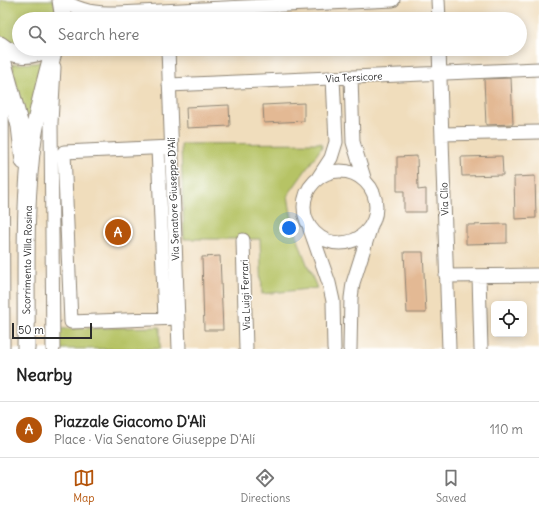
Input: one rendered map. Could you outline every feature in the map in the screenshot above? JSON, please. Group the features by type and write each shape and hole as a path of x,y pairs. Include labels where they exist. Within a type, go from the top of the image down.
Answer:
{"main road":[{"path":"61,0 63,12"},
{"path":"1,52 12,53"},
{"name":"Scorrimento Villa Rosina","path":"1,52 20,126 28,195"},
{"name":"Scorrimento Villa Rosina","path":"26,349 28,195 33,139 38,109 53,56"}],"street":[{"path":"61,0 77,9 91,12"},
{"path":"205,12 347,1 392,0"},
{"path":"438,0 439,12"},
{"path":"1,52 4,349"},
{"path":"52,348 52,123 55,56"},
{"name":"Via Senatore Giuseppe D'Alí","path":"168,56 179,349"},
{"name":"Via Clio","path":"440,56 448,349"},
{"name":"Via Tersicore","path":"169,85 539,69"},
{"path":"351,77 353,142 365,181"},
{"path":"333,78 336,142 331,158 318,178 310,187 305,197 304,209 306,220 329,283 333,301 334,349"},
{"path":"442,134 539,132"},
{"path":"171,147 64,152 71,322 178,318"},
{"path":"158,148 165,318"},
{"path":"318,178 329,172 342,171 355,174 365,181 372,190 376,202 375,213 353,283 350,304 350,349"},
{"path":"306,220 312,230 321,238 338,242 355,240 364,233 371,224"},
{"name":"Via Luigi Ferrari","path":"243,240 246,349"},
{"path":"446,276 539,275"},
{"path":"479,276 481,349"}],"green space":[{"path":"0,0 54,0 57,12 12,12 12,46 0,39"},
{"path":"45,60 29,130 13,73 13,64 36,63"},
{"path":"321,143 322,147 288,195 292,219 299,243 317,288 262,294 260,239 184,239 181,144"},
{"path":"160,327 160,349 54,349 54,329"}],"building":[{"path":"511,78 513,124 486,125 484,79"},
{"path":"304,103 304,121 264,123 263,105"},
{"path":"229,105 230,126 187,128 186,107"},
{"path":"417,156 418,190 426,189 426,212 404,212 404,191 397,191 397,157"},
{"path":"502,156 503,175 462,176 461,157"},
{"path":"535,176 536,218 515,219 514,177"},
{"path":"507,224 507,243 466,244 466,225"},
{"path":"404,252 423,252 426,313 407,313"},
{"path":"220,256 223,330 204,330 202,257"}],"place":[{"name":"Piazzale Giacomo D'Alì","path":"118,232"}]}
